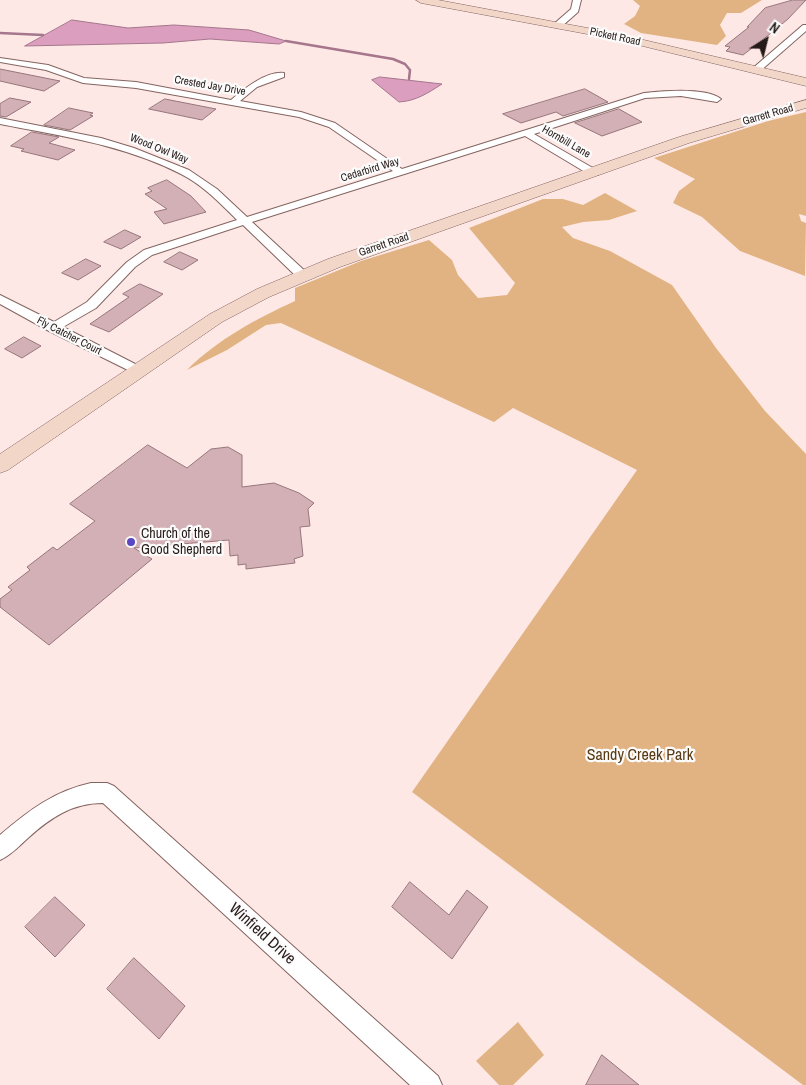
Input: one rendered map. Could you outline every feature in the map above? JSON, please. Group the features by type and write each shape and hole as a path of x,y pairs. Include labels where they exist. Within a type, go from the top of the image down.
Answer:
{"street":[{"name":"Pickett Road","path":"421,0 558,25 806,82"},
{"path":"558,25 575,10 576,0"},
{"path":"756,70 806,27"},
{"name":"Crested Jay Drive","path":"0,60 48,68 83,80 136,84 291,112 332,125 402,173"},
{"path":"234,102 254,85 281,74"},
{"name":"Cedarbird Way","path":"53,328 96,301 119,275 143,256 159,248 644,96 667,92 690,92 717,100"},
{"name":"Garrett Road","path":"0,465 240,304 302,275 684,140 806,104"},
{"name":"Wood Owl Way","path":"0,120 101,141 168,164 201,181 302,275"},
{"name":"Hornbill Lane","path":"526,134 594,173"},
{"name":"Fly Catcher Court","path":"0,299 138,371"},
{"name":"Winfield Drive","path":"0,849 50,807 73,796 91,792 107,793 430,1085"}],"shaded area":[{"path":"72,20 128,28 174,25 249,30 286,41 279,44 210,39 163,43 25,46"},
{"path":"380,77 442,84 416,98 399,102 372,80"},
{"path":"518,1022 544,1055 513,1085 499,1085 476,1061"}],"green space":[{"path":"633,0 762,0 741,13 727,13 720,25 726,36 717,45 641,33 624,24 635,16 640,6"},
{"path":"806,112 806,216 799,214 801,221 806,223 805,276 740,251 702,217 673,203 679,191 695,179 654,158 768,121"},
{"name":"Sandy Creek Park","path":"605,193 637,211 609,220 583,222 562,227 573,238 610,251 672,285 716,348 765,411 806,454 806,1085 803,1085 412,792 637,470 513,408 494,422 281,323 266,325 227,350 187,370 225,339 266,315 295,301 295,288 361,261 429,240 452,260 458,275 478,298 507,295 515,283 469,228 543,199 563,199 583,205"}],"building":[{"path":"793,0 806,0 788,19 743,55 726,51 730,47 725,46 749,27 747,27 765,8"},
{"path":"0,69 60,81 44,91 0,81"},
{"path":"585,89 608,102 563,116 556,112 521,123 503,114"},
{"path":"10,98 31,102 6,117 0,116 0,104"},
{"path":"165,99 216,109 202,120 149,109"},
{"path":"69,108 93,113 90,115 93,116 70,130 44,125"},
{"path":"619,109 642,122 602,136 575,123"},
{"path":"32,132 59,137 49,143 75,150 58,160 21,151 24,149 11,146"},
{"path":"167,180 191,196 206,212 164,224 154,212 167,209 145,194 152,191 148,188"},
{"path":"125,230 141,237 121,249 104,242"},
{"path":"180,252 198,260 182,270 164,262"},
{"path":"86,259 101,266 78,280 62,273"},
{"path":"140,284 163,294 109,332 90,324 129,297 123,294"},
{"path":"24,337 41,346 22,358 5,349"},
{"name":"Church of the Good Shepherd","path":"148,445 187,468 211,449 228,447 242,455 242,487 274,483 299,493 314,503 308,509 310,526 300,527 303,556 294,559 295,563 246,569 246,564 238,565 238,555 230,556 229,540 134,548 152,559 49,645 0,607 0,599 12,590 8,587 30,570 27,567 53,547 57,550 95,521 70,504"},
{"path":"410,882 449,915 467,890 488,907 452,959 392,907"},
{"path":"55,897 85,925 55,957 25,927"},
{"path":"134,958 185,1006 159,1039 107,989"},
{"path":"602,1055 639,1085 586,1085"}],"waterway":[{"path":"0,33 43,35"},
{"path":"286,41 393,59 405,64 410,70 409,79"}],"place":[{"name":"Church of the Good Shepherd","path":"131,542"}]}
